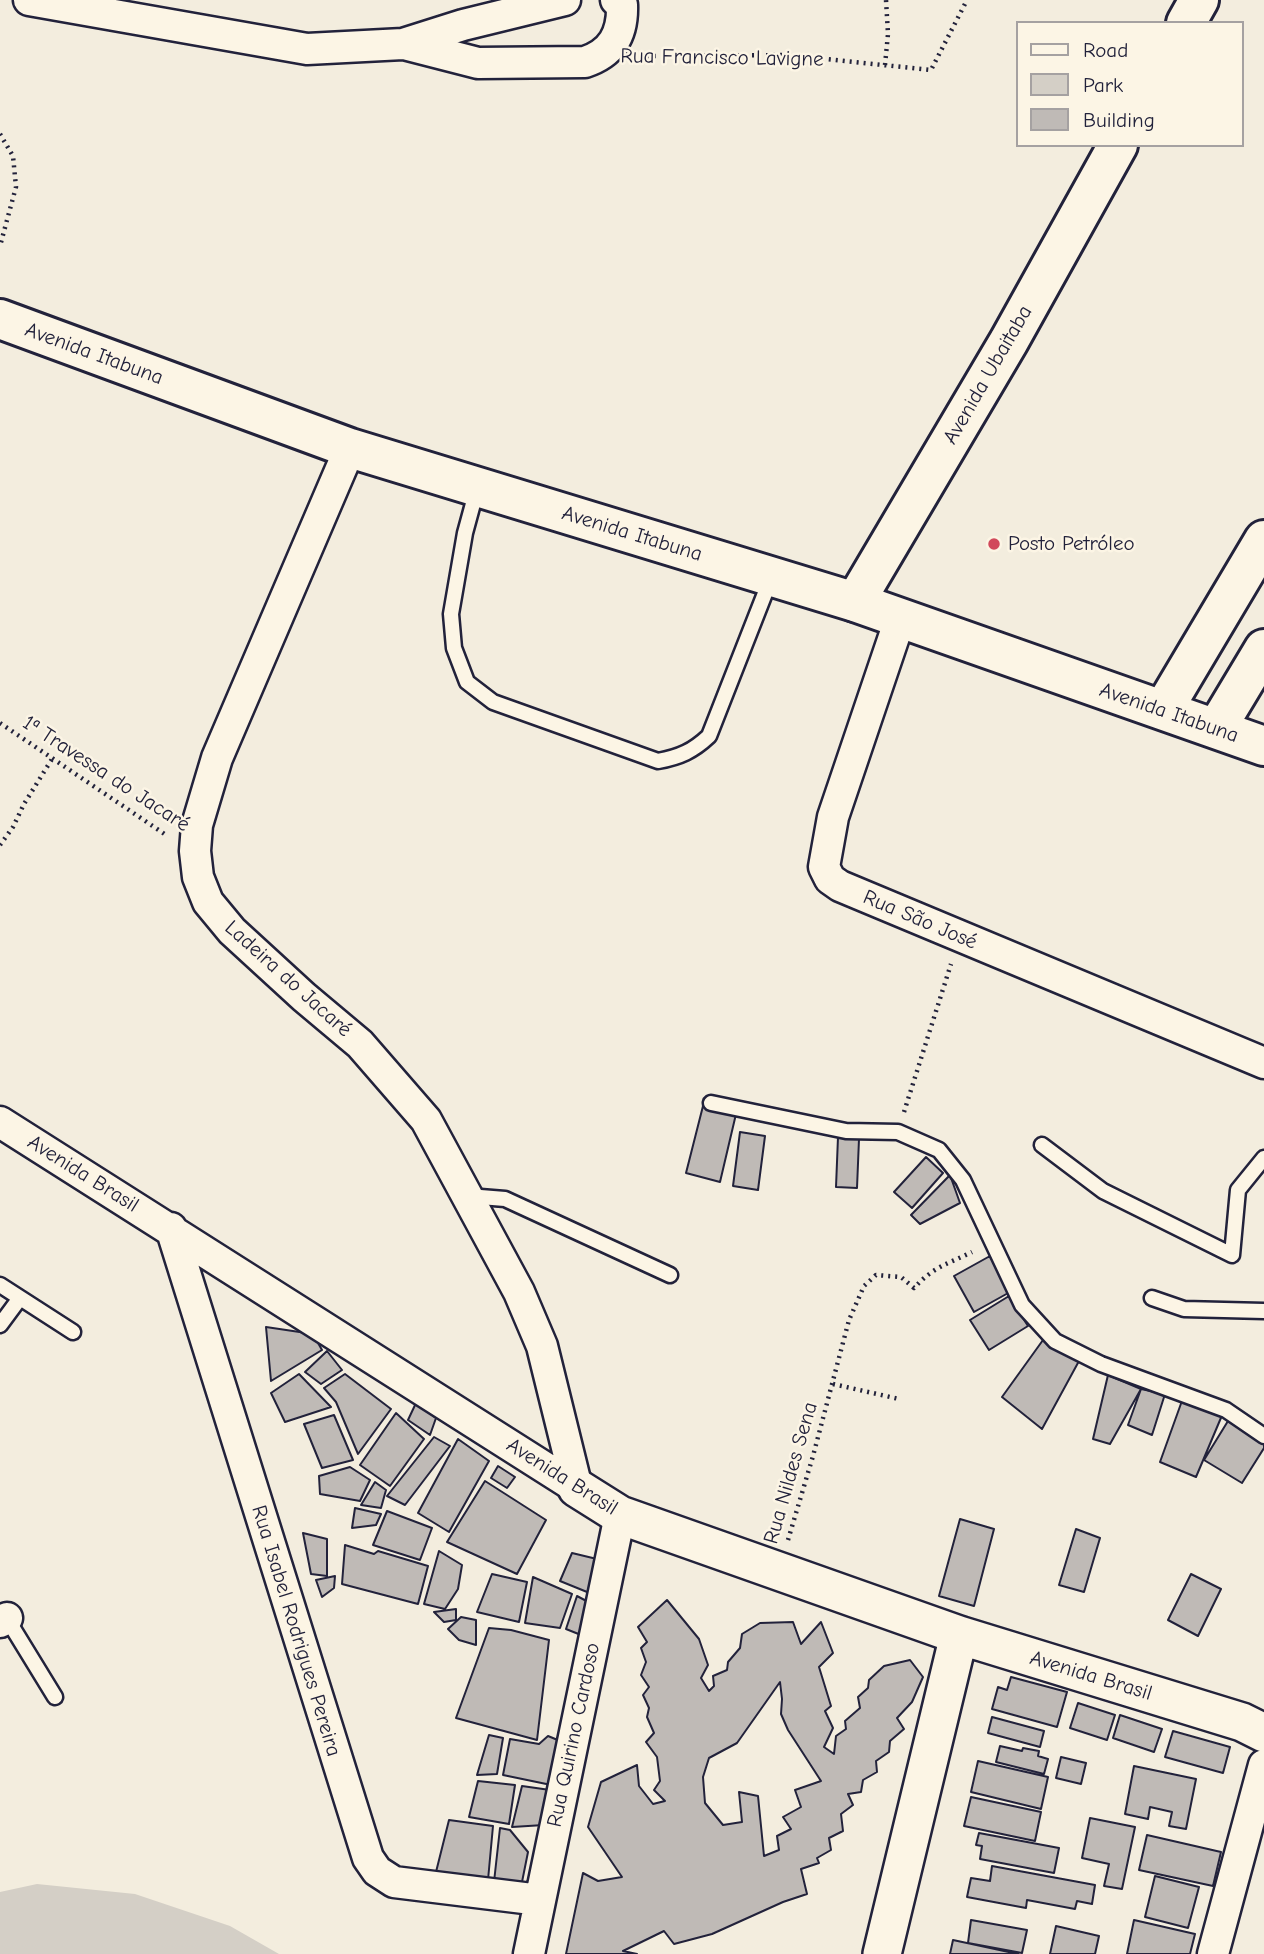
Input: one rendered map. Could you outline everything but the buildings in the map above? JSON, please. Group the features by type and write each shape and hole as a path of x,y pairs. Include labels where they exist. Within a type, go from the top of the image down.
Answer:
{"main road":[{"path":"1187,21 1199,0"},
{"name":"Avenida Ubaitaba","path":"855,602 1009,341 1117,147"},
{"name":"Avenida Itabuna","path":"0,319 351,448 855,602 1264,746"},
{"path":"1163,710 1264,540"},
{"path":"1216,729 1264,649"}],"street":[{"name":"Rua Francisco Lavigne","path":"29,0 307,49 403,44 463,25 565,0"},
{"name":"Rua Francisco Lavigne","path":"403,44 478,63 585,62 601,57 615,40 623,23 622,5 616,0"},
{"name":"Ladeira do Jacaré","path":"351,448 217,758 197,825 195,851 198,877 208,902 232,930 304,997 360,1044 426,1120 519,1292 542,1346 577,1488"},
{"name":"Rua São José","path":"900,619 833,817 824,867 830,879 840,886 1264,1063"},
{"name":"Avenida Brasil","path":"1,1123 171,1228 620,1515 959,1635 1242,1722 1264,1733"},
{"name":"Rua Isabel Rodrigues Pereira","path":"171,1228 368,1858 377,1871 394,1882 540,1900"},
{"name":"Rua Quirino Cardoso","path":"528,1954 620,1515"},
{"path":"882,1954 959,1635"},
{"path":"1213,1954 1264,1765"}],"lane":[{"path":"478,487 465,533 451,614 454,648 467,682 493,702 658,761 694,750 709,736 772,577"},
{"path":"711,1103 846,1131 898,1132 939,1150 963,1180 1022,1305 1055,1341 1101,1364 1226,1410 1264,1436"},
{"path":"1042,1145 1103,1191 1232,1255 1238,1190 1264,1158"},
{"path":"467,1196 505,1199 670,1275"},
{"path":"0,1285 73,1332"},
{"path":"0,1325 20,1298"},
{"path":"1152,1298 1184,1309 1264,1311"},
{"path":"2,1615 55,1698"}],"path":[{"path":"885,65 888,34 886,0"},
{"name":"Rua Francisco Lavigne","path":"601,57 787,55 931,71 967,0"},
{"path":"0,134 13,156 16,187 0,246"},
{"name":"1ª Travessa do Jacaré","path":"0,723 148,824 195,851"},
{"path":"0,845 52,759"},
{"path":"898,1132 960,936"},
{"name":"Rua Nildes Sena","path":"779,1571 849,1320 864,1286 876,1276 901,1276 914,1288 942,1264 992,1242"},
{"name":"Rua Nildes Sena","path":"833,1384 899,1398"}],"green space":[{"path":"37,1884 135,1894 230,1926 279,1954 0,1954 0,1892"}],"place":[{"name":"Posto Petróleo","path":"994,544"}]}
